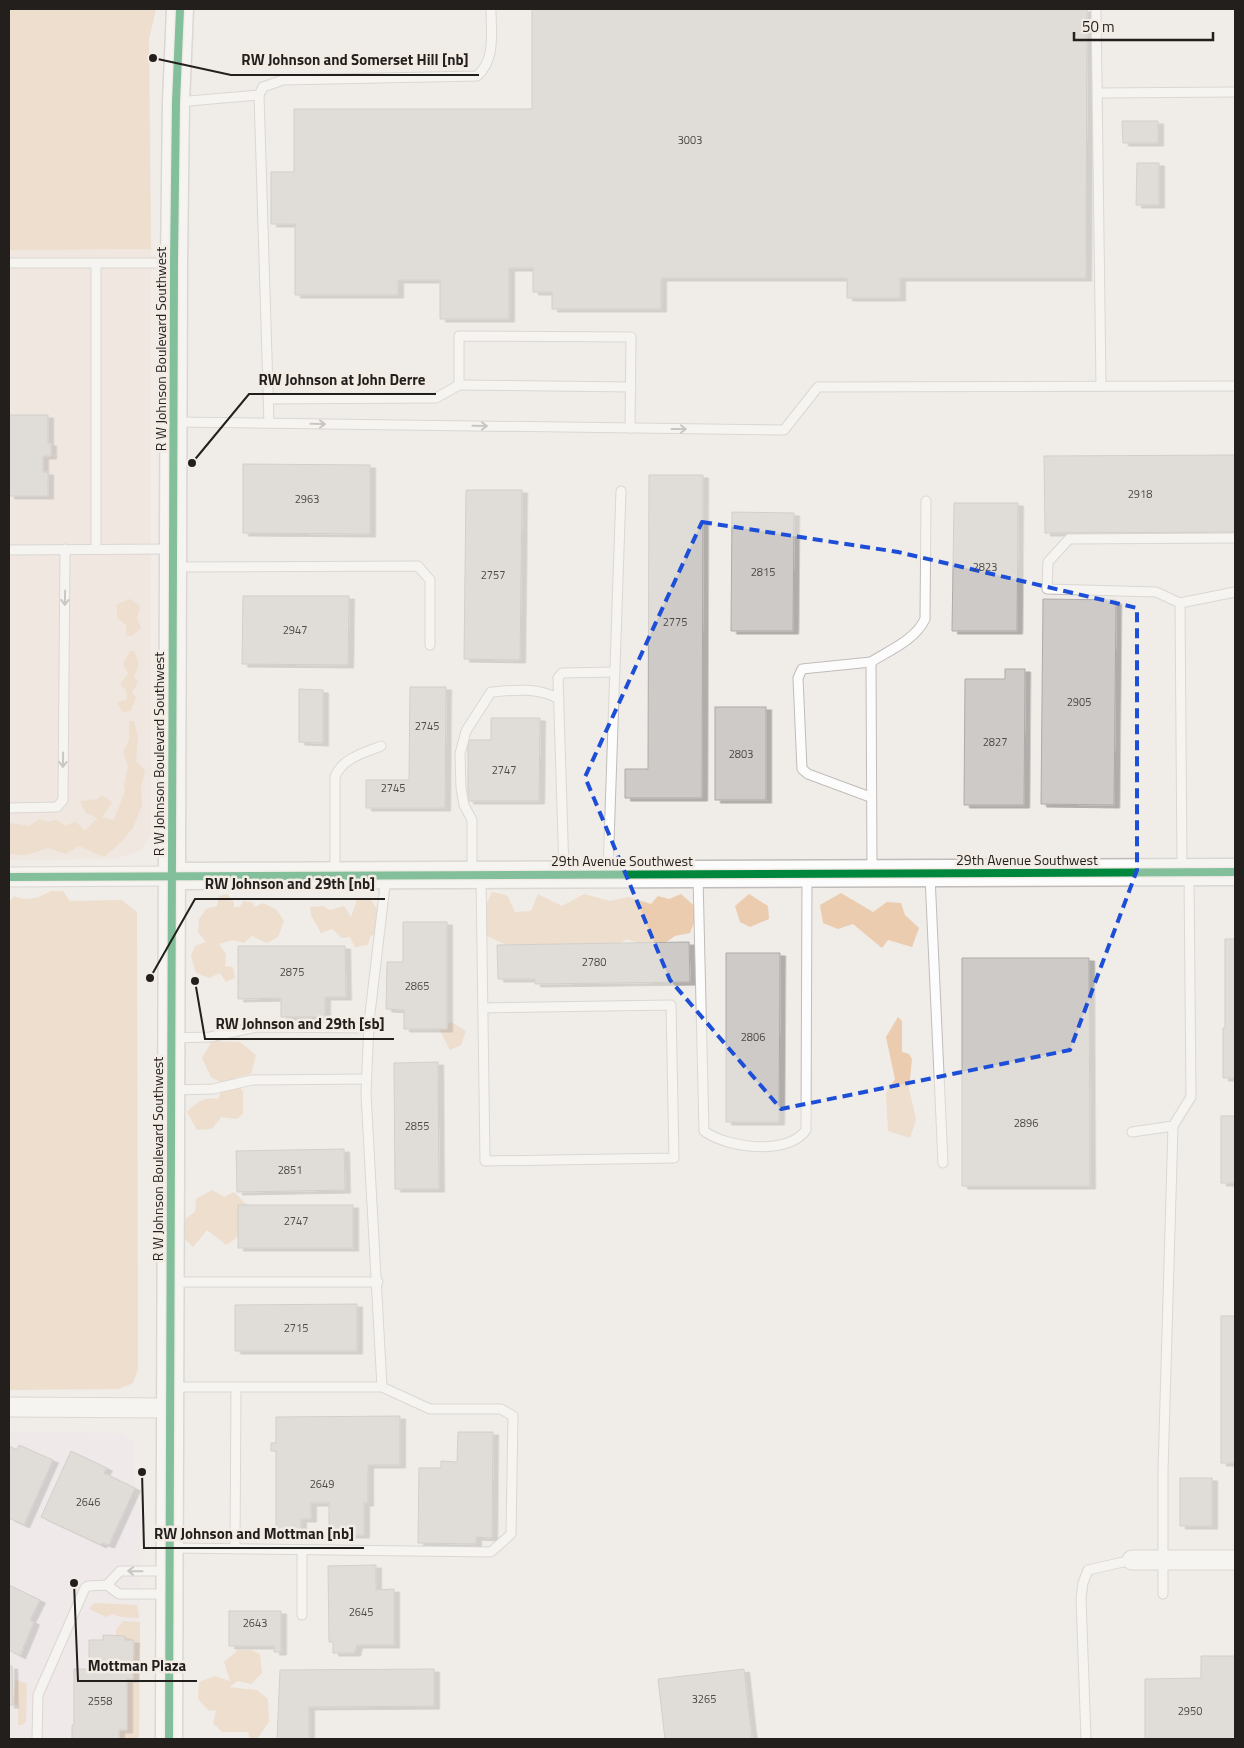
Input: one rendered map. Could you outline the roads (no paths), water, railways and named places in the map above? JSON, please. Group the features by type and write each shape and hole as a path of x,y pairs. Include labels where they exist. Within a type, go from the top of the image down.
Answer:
{"street":[{"name":"R W Johnson Boulevard Southwest","path":"169,1739 172,558 176,102 180,9"},
{"name":"29th Avenue Southwest","path":"9,877 1235,872"},
{"path":"9,1407 170,1397"},
{"path":"1132,1560 1235,1560"}],"lane":[{"path":"269,423 259,95 263,88 283,80 477,76 486,69 490,59 491,9"},
{"path":"1096,9 1101,386"},
{"path":"1098,93 1235,92"},
{"path":"176,102 259,95"},
{"path":"9,263 174,263"},
{"path":"96,263 96,549"},
{"path":"459,385 459,336 631,337 630,428"},
{"path":"268,399 436,398 459,385 631,387"},
{"path":"173,422 784,430 818,387 1235,386"},
{"path":"608,874 620,491"},
{"path":"870,797 808,774 802,769 798,678 802,669 870,662 921,629 926,619 926,501"},
{"path":"1235,538 1069,539 1048,562 1047,589 1156,592 1180,603 1235,592"},
{"path":"9,808 57,807 63,800 65,549"},
{"path":"9,550 96,549 172,558 418,566 430,580 430,645"},
{"path":"1163,1594 1162,1560 1173,1126 1191,1097 1180,603"},
{"path":"870,662 872,873"},
{"path":"564,874 558,678 562,673 615,672"},
{"path":"483,1008 672,1005 674,1158 485,1161 483,1008 476,875 472,820 464,805 461,788 460,754 466,731 491,692 538,691 547,692 559,699"},
{"path":"335,875 335,777 338,770 352,758 382,746"},
{"path":"698,873 704,1131 713,1138 746,1147 785,1144 801,1137 806,1130 807,873"},
{"path":"930,873 943,1163"},
{"path":"382,1387 366,1079 368,1028 386,875"},
{"path":"171,1038 210,1037 258,1027 368,1028"},
{"path":"171,1090 214,1089 252,1080 366,1079"},
{"path":"1132,1132 1173,1126"},
{"path":"170,1282 378,1282"},
{"path":"37,1739 38,1695 85,1588 88,1586 107,1585 119,1594 170,1571 235,1549 490,1552 511,1534 513,1416 501,1409 430,1409 382,1387 236,1387 170,1397"},
{"path":"235,1549 236,1387"},
{"path":"302,1550 302,1615"},
{"path":"1086,1739 1081,1598 1083,1583 1088,1570 1132,1560"},
{"path":"107,1585 120,1571 170,1571"}],"place":[{"name":"RW Johnson and Somerset Hill [nb]","path":"153,58"},
{"name":"RW Johnson at John Derre","path":"192,463"},
{"name":"RW Johnson and 29th [nb]","path":"150,978"},
{"name":"RW Johnson and 29th [sb]","path":"195,981"},
{"name":"RW Johnson and Mottman [nb]","path":"142,1472"},
{"name":"Mottman Plaza","path":"74,1583"}]}
